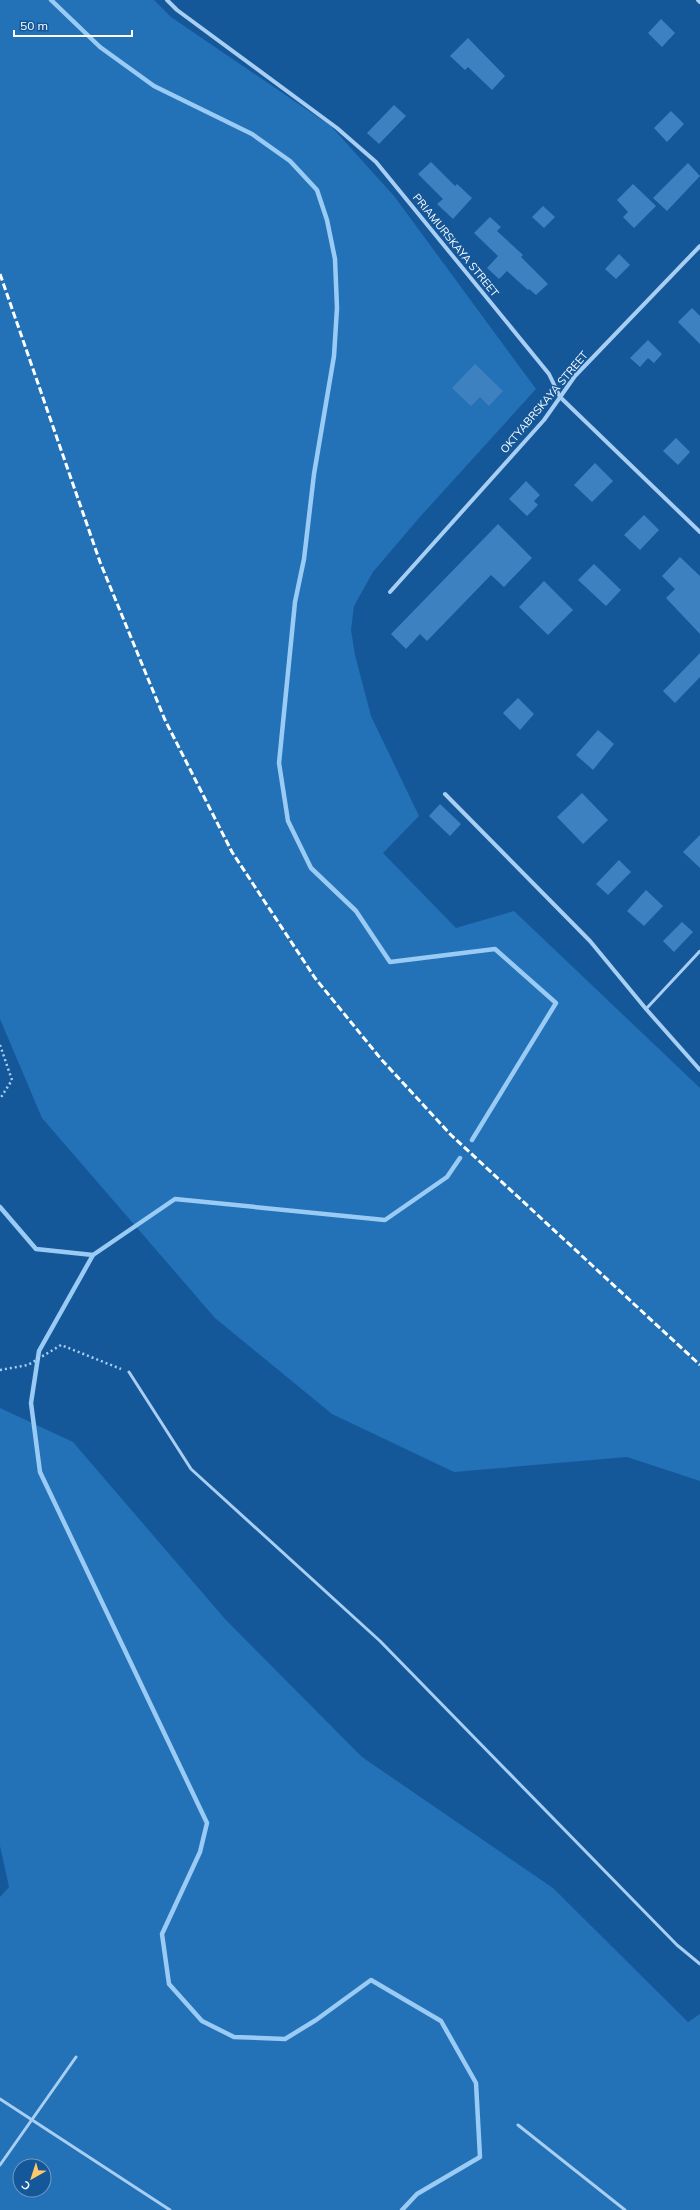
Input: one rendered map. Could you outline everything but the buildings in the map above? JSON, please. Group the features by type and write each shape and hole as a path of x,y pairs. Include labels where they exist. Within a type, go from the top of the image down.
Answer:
{"street":[{"name":"PRIAMURSKAYA STREET","path":"167,0 177,10 337,128 376,162 549,374 560,397 700,532"},
{"name":"OKTYABRSKAYA STREET","path":"390,592 544,420 575,376 700,246"},
{"path":"445,794 590,941 646,1009 700,1070"}],"lane":[{"path":"646,1009 700,951"},
{"path":"129,1372 191,1469 380,1641 676,1945 700,1964"},
{"path":"0,2165 76,2057"},
{"path":"0,2099 31,2121 170,2210"},
{"path":"518,2125 625,2210"}],"path":[{"path":"0,1045 12,1080 0,1099"},
{"path":"0,1370 28,1365 61,1345 129,1372"}],"shaded area":[{"path":"0,0 154,0 171,17 331,126 394,196 536,389 419,518 373,572 354,606 351,630 355,655 371,716 419,816 383,853 456,928 514,911 700,1088 700,1481 627,1457 454,1472 332,1414 215,1318 42,1118 0,1019"},
{"path":"0,1408 73,1442 225,1619 362,1757 553,1888 688,2022 700,2014 700,2210 0,2210 0,1897 9,1887 0,1846"}],"waterway":[{"path":"51,0 100,47 154,86 252,134 290,161 317,190 327,220 335,259 337,308 334,356 314,474 304,559 295,602 279,763 288,821 311,868 356,911 390,962 495,949 556,1003 472,1140"},
{"path":"402,2210 417,2194 480,2157 476,2083 441,2021 371,1980 316,2020 285,2039 234,2037 202,2021 169,1984 162,1934 200,1852 207,1823 40,1472 31,1403 39,1351 93,1255 175,1199 385,1220 447,1177 460,1158"},
{"path":"0,1207 36,1249 93,1255"}],"railway":[{"path":"0,274 100,562 165,720 232,852 315,978 381,1059 451,1135 700,1365"}]}
